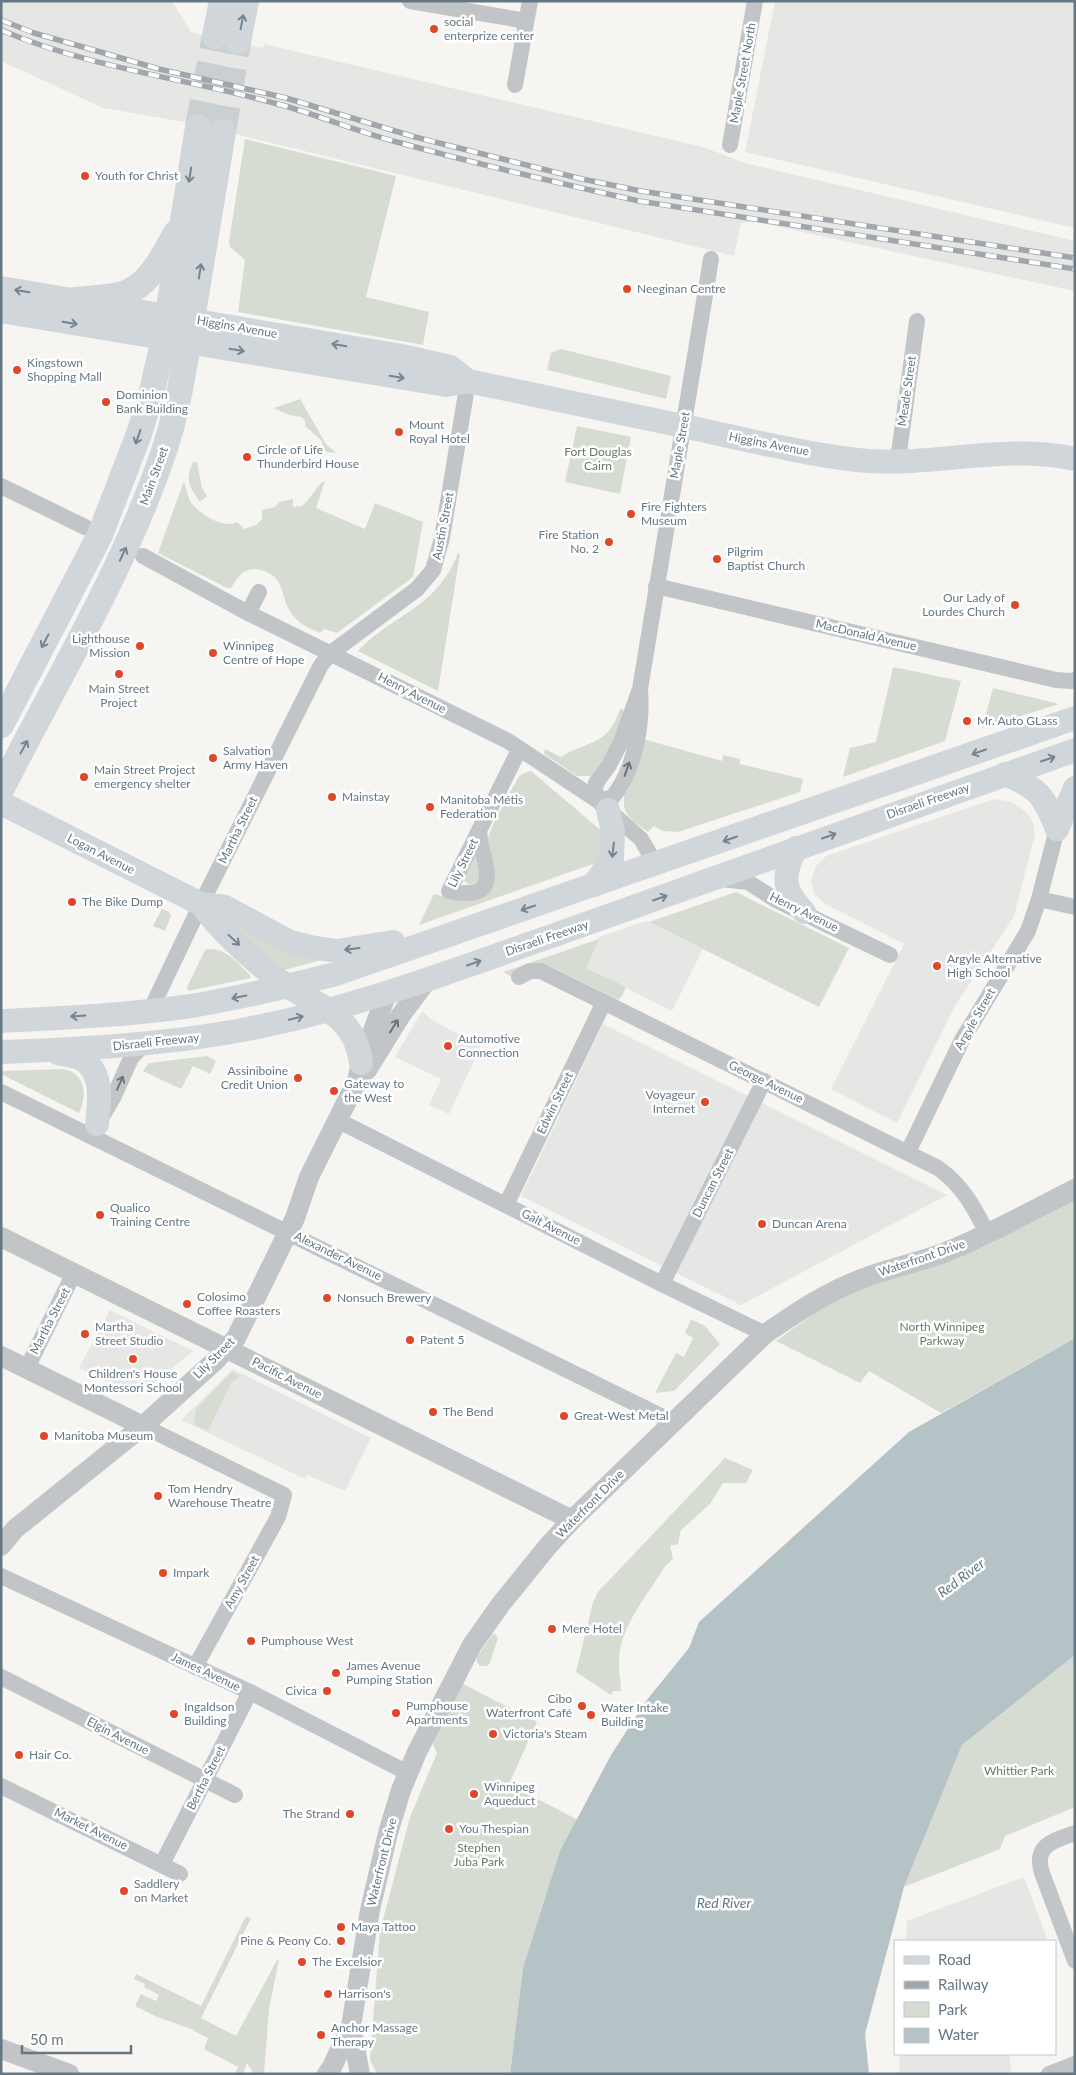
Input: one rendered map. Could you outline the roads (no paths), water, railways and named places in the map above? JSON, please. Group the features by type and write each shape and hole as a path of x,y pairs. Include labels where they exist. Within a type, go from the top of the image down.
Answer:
{"main road":[{"path":"222,1 227,39 246,1"},
{"name":"Main Street","path":"1,790 101,598 136,525 166,444 180,393 178,329 182,224 198,127"},
{"name":"Main Street","path":"1,725 100,535 139,434 152,391 178,329 223,132"},
{"path":"76,300 123,294 141,284 156,267 182,224"},
{"name":"Higgins Avenue","path":"1,288 76,300 178,329 446,385 468,380 800,451 858,460 898,460 1026,452 1052,454 1075,459"},
{"name":"Higgins Avenue","path":"1,311 178,329"},
{"path":"1,1021 150,1010 239,997 336,974 1075,718"},
{"name":"Disraeli Freeway","path":"1,1052 144,1044 237,1031 327,1010 387,993 526,945 1075,750"},
{"path":"1005,774 1023,781 1042,797 1048,804 1057,829"},
{"path":"1057,829 1075,788"},
{"name":"Logan Avenue","path":"1,803 201,904 225,907 290,942 310,947 337,951 372,946 502,918"},
{"path":"594,885 612,858 613,832 602,805"},
{"path":"796,848 787,870 786,883 790,895 804,912"},
{"path":"526,945 572,914 630,893 642,884 654,865"},
{"name":"Logan Avenue","path":"201,904 213,920 286,986 342,1021 355,1038 359,1048 359,1072"},
{"path":"387,993 404,967 432,942"},
{"path":"47,1050 83,1060 91,1068 97,1080 100,1094 94,1129"}],"street":[{"path":"410,1 526,21"},
{"path":"515,86 530,1"},
{"name":"Maple Street North","path":"730,145 755,1"},
{"name":"Maple Street","path":"640,689 642,710 638,736 621,786 612,798 602,805 595,791 596,783 609,765 621,742 640,689 711,259"},
{"name":"Meade Street","path":"898,460 917,321"},
{"name":"Austin Street","path":"331,653 417,590 433,570 442,538 468,380"},
{"path":"1,486 85,527"},
{"name":"Henry Avenue","path":"143,556 248,613 520,749 602,805 641,839 654,865"},
{"name":"MacDonald Avenue","path":"656,586 1056,680 1075,680"},
{"path":"248,613 259,592"},
{"name":"Martha Street","path":"150,1010 288,728 321,665 331,653"},
{"name":"Lily Street","path":"479,830 520,749"},
{"name":"Argyle Street","path":"908,1152 962,1040 1028,931 1039,899 1057,829"},
{"name":"Henry Avenue","path":"716,878 748,882 776,900 890,955"},
{"path":"1039,899 1075,908"},
{"name":"George Avenue","path":"519,978 530,972 541,972 938,1168 957,1184 972,1205 986,1233"},
{"name":"Lily Street","path":"359,1072 370,1068 401,1015 428,979"},
{"name":"Lily Street","path":"1,1546 15,1529 143,1426 227,1349 236,1338 288,1232 309,1177 359,1072 387,993"},
{"name":"Edwin Street","path":"506,1205 604,1002"},
{"path":"94,1129 114,1096 131,1058 144,1044"},
{"name":"Duncan Street","path":"662,1284 764,1082"},
{"name":"Alexander Avenue","path":"1,1092 94,1129 288,1232 673,1422"},
{"name":"Galt Avenue","path":"337,1120 765,1334"},
{"name":"Waterfront Drive","path":"327,2074 351,2026 376,1885 388,1833 408,1773 472,1645 501,1604 548,1546 572,1520 765,1334 806,1306 877,1273 938,1255 1075,1189"},
{"name":"Pacific Avenue","path":"1,1238 572,1520"},
{"name":"Martha Street","path":"27,1368 74,1273"},
{"path":"1,1356 143,1426"},
{"name":"Amy Street","path":"143,1426 284,1495 278,1517 195,1667"},
{"name":"James Avenue","path":"1,1576 250,1692 408,1773"},
{"name":"Elgin Avenue","path":"1,1676 235,1796"},
{"name":"Bertha Street","path":"162,1864 250,1692"},
{"name":"Market Avenue","path":"1,1786 180,1874"},
{"path":"1075,1832 1050,1843 1039,1854 1042,1873 1075,1961"},
{"name":"Waterfront Drive","path":"351,2026 360,2074"},
{"path":"1,2050 69,2074"},
{"path":"1049,2074 1075,2064"}],"water":[{"name":"Red River","path":"1075,1338 1075,1655 962,1745 904,1887 865,2034 869,2074 510,2074 523,1968 560,1851 611,1755 646,1701 689,1648 699,1622 909,1432"}],"tunnel":[{"path":"198,127 215,36"},
{"path":"223,132 238,42"}],"railway":[{"path":"1,20 34,33 159,69 286,98 415,137 582,179 641,191 1075,258"},
{"path":"1,30 71,55 250,97 427,150 639,201 1075,269"}],"place":[{"name":"social enterprize center","path":"434,29"},
{"name":"Youth for Christ","path":"85,176"},
{"name":"Neeginan Centre","path":"627,289"},
{"name":"Kingstown Shopping Mall","path":"17,370"},
{"name":"Dominion Bank Building","path":"106,402"},
{"name":"Mount Royal Hotel","path":"399,432"},
{"name":"Circle of Life Thunderbird House","path":"247,457"},
{"name":"Fire Fighters Museum","path":"631,514"},
{"name":"Fire Station No. 2","path":"609,542"},
{"name":"Pilgrim Baptist Church","path":"717,559"},
{"name":"Our Lady of Lourdes Church","path":"1015,605"},
{"name":"Lighthouse Mission","path":"140,646"},
{"name":"Winnipeg Centre of Hope","path":"213,653"},
{"name":"Main Street Project","path":"119,674"},
{"name":"Mr. Auto GLass","path":"967,721"},
{"name":"Salvation Army Haven","path":"213,758"},
{"name":"Main Street Project emergency shelter","path":"84,777"},
{"name":"Mainstay","path":"332,797"},
{"name":"Manitoba Métis Federation","path":"430,807"},
{"name":"The Bike Dump","path":"72,902"},
{"name":"Argyle Alternative High School","path":"937,966"},
{"name":"Automotive Connection","path":"448,1046"},
{"name":"Assiniboine Credit Union","path":"298,1078"},
{"name":"Gateway to the West","path":"334,1091"},
{"name":"Voyageur Internet","path":"705,1102"},
{"name":"Qualico Training Centre","path":"100,1215"},
{"name":"Duncan Arena","path":"762,1224"},
{"name":"Nonsuch Brewery","path":"327,1298"},
{"name":"Colosimo Coffee Roasters","path":"187,1304"},
{"name":"Martha Street Studio","path":"85,1334"},
{"name":"Patent 5","path":"410,1340"},
{"name":"Children's House Montessori School","path":"133,1359"},
{"name":"The Bend","path":"433,1412"},
{"name":"Great-West Metal","path":"564,1416"},
{"name":"Manitoba Museum","path":"44,1436"},
{"name":"Tom Hendry Warehouse Theatre","path":"158,1496"},
{"name":"Impark","path":"163,1573"},
{"name":"Mere Hotel","path":"552,1629"},
{"name":"Pumphouse West","path":"251,1641"},
{"name":"James Avenue Pumping Station","path":"336,1673"},
{"name":"Civica","path":"327,1691"},
{"name":"Cibo Waterfront Café","path":"582,1706"},
{"name":"Pumphouse Apartments","path":"396,1713"},
{"name":"Ingaldson Building","path":"174,1714"},
{"name":"Water Intake Building","path":"591,1715"},
{"name":"Victoria's Steam","path":"493,1734"},
{"name":"Hair Co.","path":"19,1755"},
{"name":"Winnipeg Aqueduct","path":"474,1794"},
{"name":"The Strand","path":"350,1814"},
{"name":"You Thespian","path":"449,1829"},
{"name":"Saddlery on Market","path":"124,1891"},
{"name":"Maya Tattoo","path":"341,1927"},
{"name":"Pine & Peony Co.","path":"341,1941"},
{"name":"The Excelsior","path":"302,1962"},
{"name":"Harrison's","path":"328,1994"},
{"name":"Anchor Massage Therapy","path":"321,2035"}],"park label":[{"name":"Fort Douglas Cairn","path":"598,459"},
{"name":"North Winnipeg Parkway","path":"942,1334"},
{"name":"Whittier Park","path":"1019,1771"},
{"name":"Stephen Juba Park","path":"479,1855"}]}
